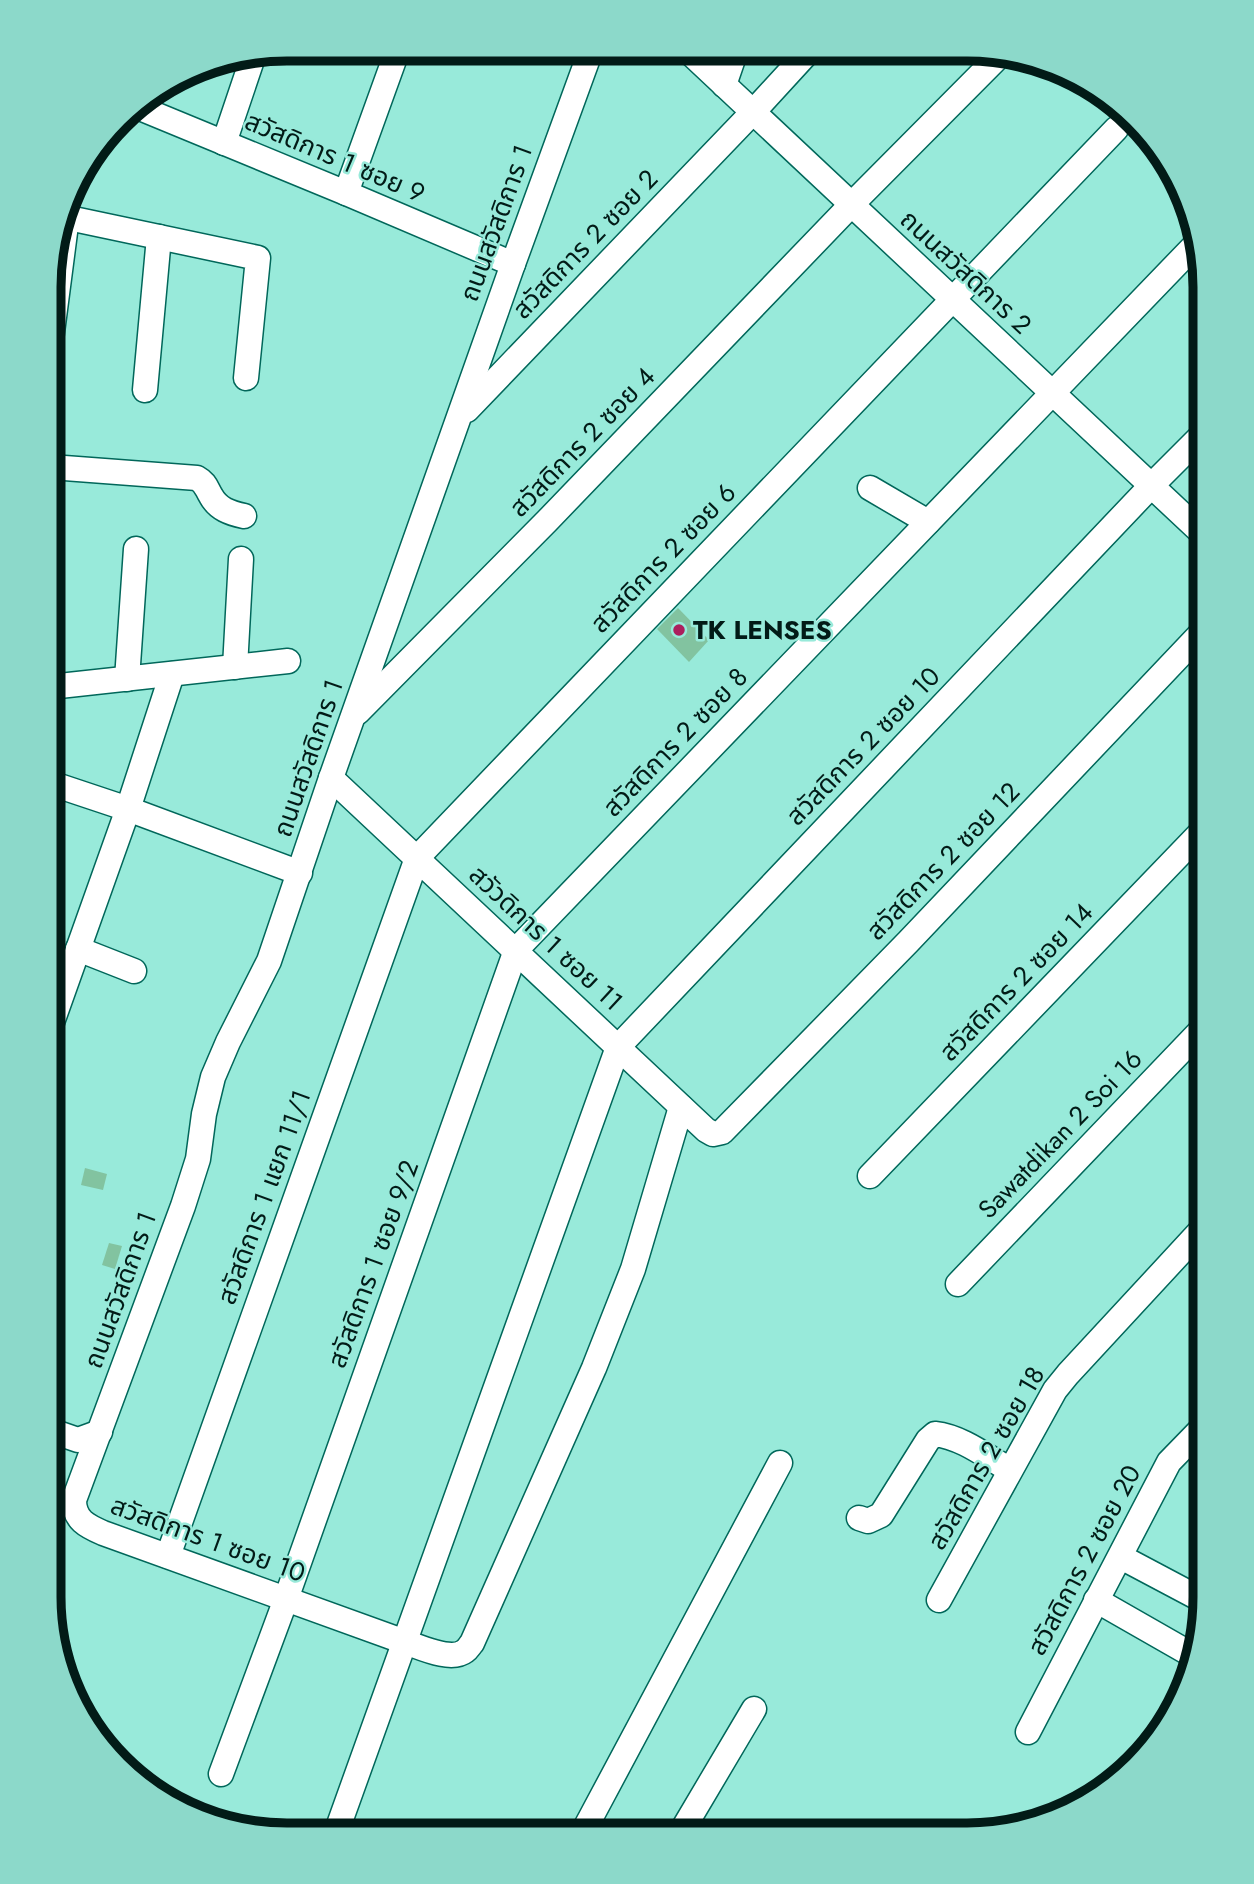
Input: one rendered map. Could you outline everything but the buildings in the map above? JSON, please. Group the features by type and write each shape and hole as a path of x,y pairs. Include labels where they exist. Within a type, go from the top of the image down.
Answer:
{"street":[{"name":"ถนนสวัสดิการ 2","path":"699,61 1193,525"},
{"path":"724,85 732,61"},
{"name":"สวัสดิการ 2 ซอย 2","path":"460,417 800,61"},
{"path":"346,193 393,62"},
{"name":"ถนนสวัสดิการ 1","path":"100,1432 187,1195 198,1159 213,1076 269,961 331,778 587,62"},
{"name":"สวัสดิการ 2 ซอย 4","path":"353,718 992,63"},
{"path":"224,143 250,65"},
{"name":"สวัสดิการ 1 ซอย 9","path":"146,111 513,264"},
{"name":"สวัสดิการ 2 ซอย 6","path":"417,858 1116,129"},
{"path":"72,218 258,258 246,378"},
{"path":"145,390 159,237"},
{"name":"สวัสดิการ 2 ซอย 8","path":"516,950 1189,251"},
{"name":"สวัสดิการ 2 ซอย 10","path":"618,1047 1193,444"},
{"path":"61,468 197,478 226,511 244,516"},
{"path":"870,488 928,522"},
{"path":"127,679 136,549"},
{"path":"235,667 241,559"},
{"name":"สวัสดิการ 2 ซอย 12","path":"722,1132 908,942 1193,642"},
{"path":"61,686 288,661"},
{"path":"61,997 128,809 172,674"},
{"name":"สวัวดิการ 1 ซอย 11","path":"331,778 706,1130 713,1134 722,1132"},
{"path":"61,787 300,873"},
{"name":"สวัสดิการ 2 ซอย 14","path":"870,1176 1193,841"},
{"name":"สวัสดิการ 1 แยก 11/1","path":"168,1556 417,858"},
{"path":"78,949 134,971"},
{"name":"สวัสดิการ 1 ซอย 9/2","path":"221,1774 286,1599 516,950"},
{"name":"Sawatdikan 2 Soi 16","path":"958,1284 1192,1039"},
{"path":"340,1823 618,1047"},
{"name":"สวัสดิการ 1 ซอย 10","path":"100,1432 75,1500 74,1509 85,1524 103,1533 443,1655 465,1652 472,1643 594,1368 633,1269 681,1107"},
{"name":"สวัสดิการ 2 ซอย 18","path":"939,1600 1055,1390 1192,1240"},
{"path":"61,1434 78,1440 100,1432"},
{"path":"859,1518 868,1521 881,1515 928,1440 935,1434 957,1440 1010,1470"},
{"name":"สวัสดิการ 2 ซอย 20","path":"1028,1732 1169,1462 1192,1438"},
{"path":"588,1823 780,1463"},
{"path":"1121,1557 1192,1594"},
{"path":"1096,1600 1186,1651"},
{"path":"687,1823 754,1709"}],"place":[{"name":"TK LENSES","path":"679,630"}]}
